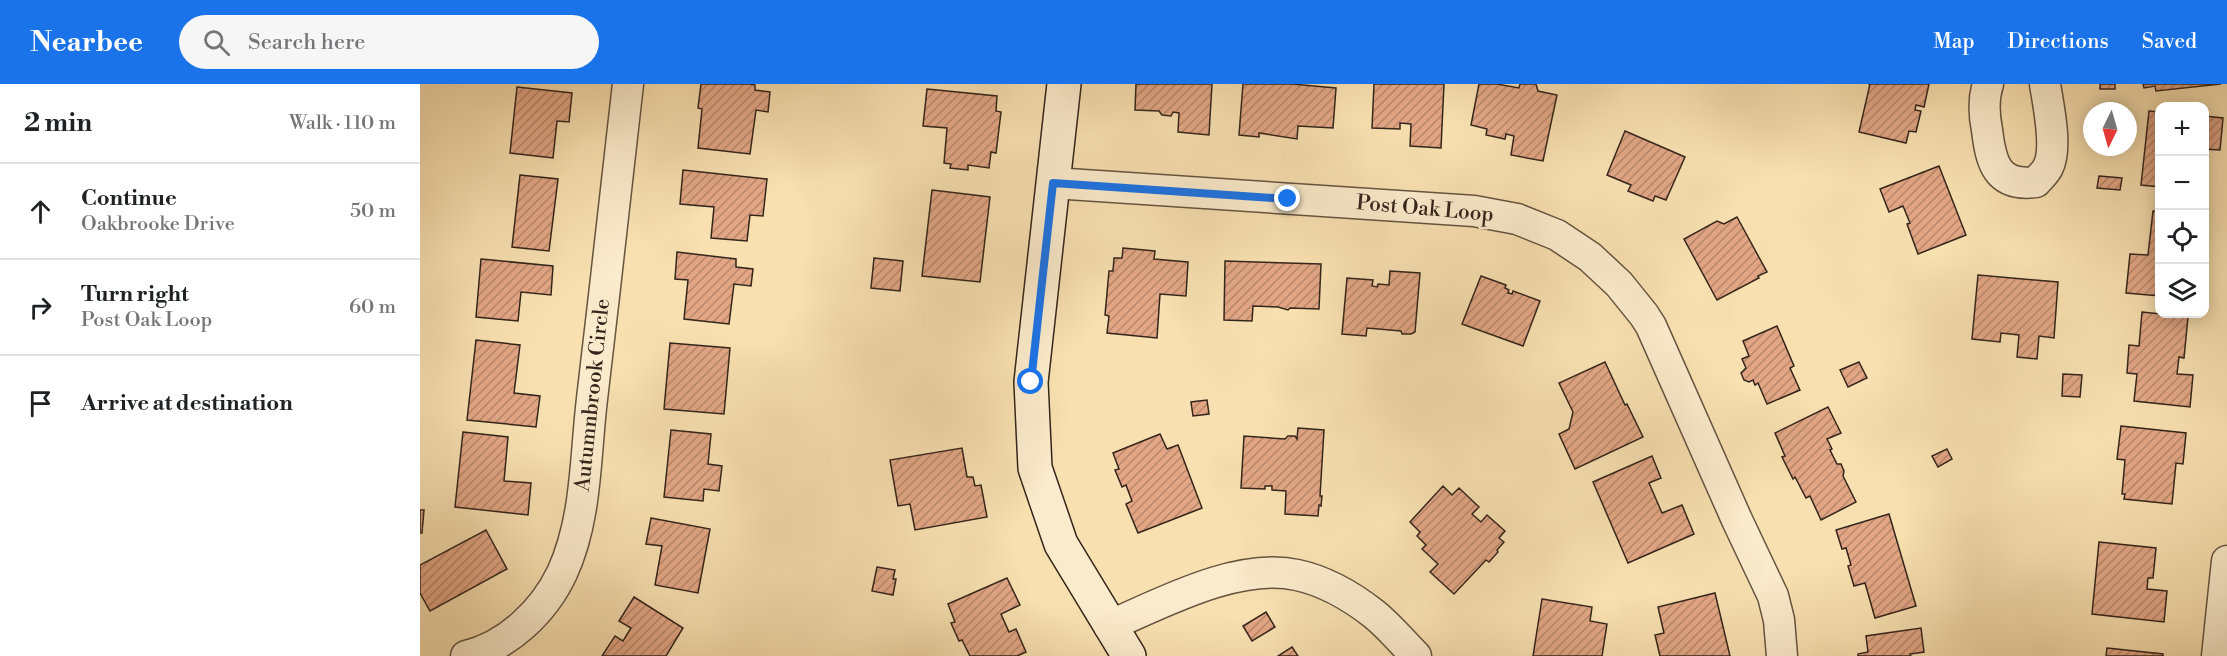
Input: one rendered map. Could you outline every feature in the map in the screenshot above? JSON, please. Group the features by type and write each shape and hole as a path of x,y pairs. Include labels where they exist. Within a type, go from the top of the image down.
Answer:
{"street":[{"name":"Autumnbrook Circle","path":"466,656 505,638 533,617 548,599 562,574 572,547 582,505 628,84"},
{"path":"1064,84 1031,382 1035,468 1061,544 1129,656"},
{"path":"1988,84 1984,111 1990,155 1995,169 2010,180 2023,184 2036,182 2048,168 2051,158 2049,106 2045,84"},
{"name":"Post Oak Loop","path":"1053,183 1474,211 1517,219 1557,235 1590,257 1619,284 1651,326 1773,596 1779,620 1782,656"},
{"path":"2217,656 2227,561"},
{"path":"1109,626 1223,579 1258,573 1295,574 1324,584 1352,598 1376,615 1416,656"}],"building":[{"path":"701,84 749,84 755,85 755,90 770,92 768,112 756,110 750,154 698,148 702,109 698,108"},
{"path":"1136,84 1212,84 1209,135 1178,132 1179,113 1173,112 1171,116 1162,115 1159,111 1135,110"},
{"path":"1243,84 1292,84 1336,88 1333,128 1298,126 1297,139 1259,133 1259,137 1239,135"},
{"path":"1374,84 1444,84 1441,148 1410,146 1411,124 1400,123 1400,129 1372,128"},
{"path":"1479,84 1519,88 1520,84 1536,84 1538,91 1557,95 1543,161 1511,155 1514,136 1506,134 1505,139 1486,135 1487,129 1471,125"},
{"path":"1870,84 1929,84 1924,107 1916,105 1915,110 1921,111 1916,132 1909,131 1906,143 1859,132"},
{"path":"2100,84 2115,84 2115,89 2100,89"},
{"path":"2143,84 2221,84 2156,91 2155,86 2144,88"},
{"path":"517,87 572,93 569,122 557,121 553,158 510,153"},
{"path":"927,89 997,96 996,111 1001,112 996,153 991,152 989,168 968,165 968,170 950,168 951,164 944,163 947,128 923,126"},
{"path":"2149,111 2155,112 2155,186 2141,185"},
{"path":"2209,117 2223,118 2220,150 2209,149"},
{"path":"1625,131 1685,157 1666,200 1655,196 1653,201 1628,191 1631,185 1607,175"},
{"path":"1939,166 1966,235 1918,254 1903,206 1889,212 1880,189"},
{"path":"683,170 767,179 763,216 750,215 747,241 711,238 714,207 680,204"},
{"path":"520,175 558,179 549,251 512,247"},
{"path":"2099,176 2122,178 2120,190 2097,188"},
{"path":"932,190 990,197 980,282 922,276"},
{"path":"2153,211 2155,211 2155,296 2126,293 2130,254 2148,255"},
{"path":"1737,217 1767,272 1717,300 1684,239 1717,221 1724,224"},
{"path":"1123,248 1155,251 1154,259 1188,262 1186,296 1160,294 1157,338 1107,333 1109,316 1105,315 1109,271 1113,271 1114,258 1122,258"},
{"path":"677,252 736,259 736,267 753,269 751,286 734,284 729,324 684,319 688,280 675,279"},
{"path":"874,258 903,261 900,291 871,288"},
{"path":"481,259 553,266 551,295 521,292 518,321 476,317"},
{"path":"1225,261 1321,264 1319,309 1290,308 1288,310 1278,307 1253,306 1252,321 1224,320"},
{"path":"1390,271 1420,273 1415,332 1402,334 1401,331 1367,328 1366,336 1342,334 1347,278 1373,280 1372,286 1377,287 1378,284 1389,285"},
{"path":"1978,275 2058,282 2054,338 2039,336 2037,359 2017,357 2019,335 2001,333 2000,342 1972,339"},
{"path":"1481,276 1506,285 1508,293 1512,294 1513,291 1540,301 1523,346 1462,324"},
{"path":"2142,312 2155,313 2155,318 2188,318 2184,358 2179,357 2177,374 2193,375 2190,407 2134,401 2137,374 2127,373 2129,345 2139,346"},
{"path":"1777,326 1794,366 1790,368 1800,390 1767,404 1758,383 1755,385 1753,380 1749,382 1744,380 1741,373 1746,368 1742,359 1749,356 1743,341"},
{"path":"476,340 520,345 514,393 540,396 536,427 467,420"},
{"path":"670,343 730,348 724,414 664,409"},
{"path":"1605,362 1643,437 1575,469 1559,434 1569,429 1573,412 1559,383"},
{"path":"1859,362 1867,378 1848,387 1840,370"},
{"path":"2063,374 2082,375 2080,397 2062,396"},
{"path":"1207,400 1209,414 1193,416 1191,402"},
{"path":"1828,407 1841,433 1827,439 1832,449 1830,450 1837,464 1841,464 1844,471 1843,476 1856,502 1821,520 1810,496 1806,498 1795,477 1793,479 1782,457 1785,456 1775,433"},
{"path":"2121,426 2186,433 2183,464 2176,463 2172,504 2124,499 2125,494 2122,494 2125,460 2117,459"},
{"path":"1298,428 1324,430 1320,496 1322,496 1318,516 1285,514 1286,491 1272,490 1272,486 1265,486 1265,489 1241,488 1244,436 1285,439 1288,436 1295,436 1297,439"},
{"path":"671,430 711,434 708,464 722,466 719,491 704,489 703,501 664,497"},
{"path":"463,432 508,437 504,481 531,483 528,515 455,507"},
{"path":"1160,434 1167,449 1178,445 1202,508 1138,533 1126,504 1132,501 1126,485 1122,487 1115,470 1119,469 1113,453"},
{"path":"962,448 967,477 973,477 975,486 981,485 987,517 915,530 910,504 898,506 890,460"},
{"path":"1947,449 1952,459 1938,467 1932,456"},
{"path":"1652,456 1661,478 1649,483 1662,513 1682,505 1694,534 1628,563 1593,482"},
{"path":"1443,486 1452,495 1459,488 1479,507 1472,514 1481,522 1487,515 1505,531 1499,538 1504,542 1497,550 1498,552 1489,562 1486,560 1454,594 1430,572 1438,564 1422,549 1426,545 1417,536 1420,532 1410,522"},
{"path":"420,510 424,510 422,533 420,533"},
{"path":"1889,514 1916,606 1875,618 1865,583 1854,586 1846,548 1842,549 1836,530"},
{"path":"651,518 710,529 698,593 655,585 662,546 646,544"},
{"path":"486,530 507,569 430,611 420,593 420,565"},
{"path":"2099,542 2156,548 2153,578 2148,578 2147,589 2167,591 2164,622 2092,614"},
{"path":"877,567 895,570 893,595 872,591"},
{"path":"1007,578 1020,605 1001,614 1009,632 1016,629 1026,652 1017,656 970,656 962,640 959,641 951,623 955,622 948,604"},
{"path":"1715,593 1730,656 1660,656 1655,635 1664,633 1658,607"},
{"path":"634,597 683,628 666,656 602,656 615,636 623,641 631,628 619,621"},
{"path":"1542,599 1592,607 1590,621 1607,624 1602,656 1533,656"},
{"path":"1266,612 1275,627 1252,641 1243,626"},
{"path":"1921,628 1924,652 1910,654 1911,656 1858,656 1858,654 1868,652 1866,636"},
{"path":"1292,647 1298,656 1278,656"},
{"path":"2107,648 2163,654 2163,656 2106,656"}],"route":[{"path":"1031,382 1053,183 1288,199"}]}
